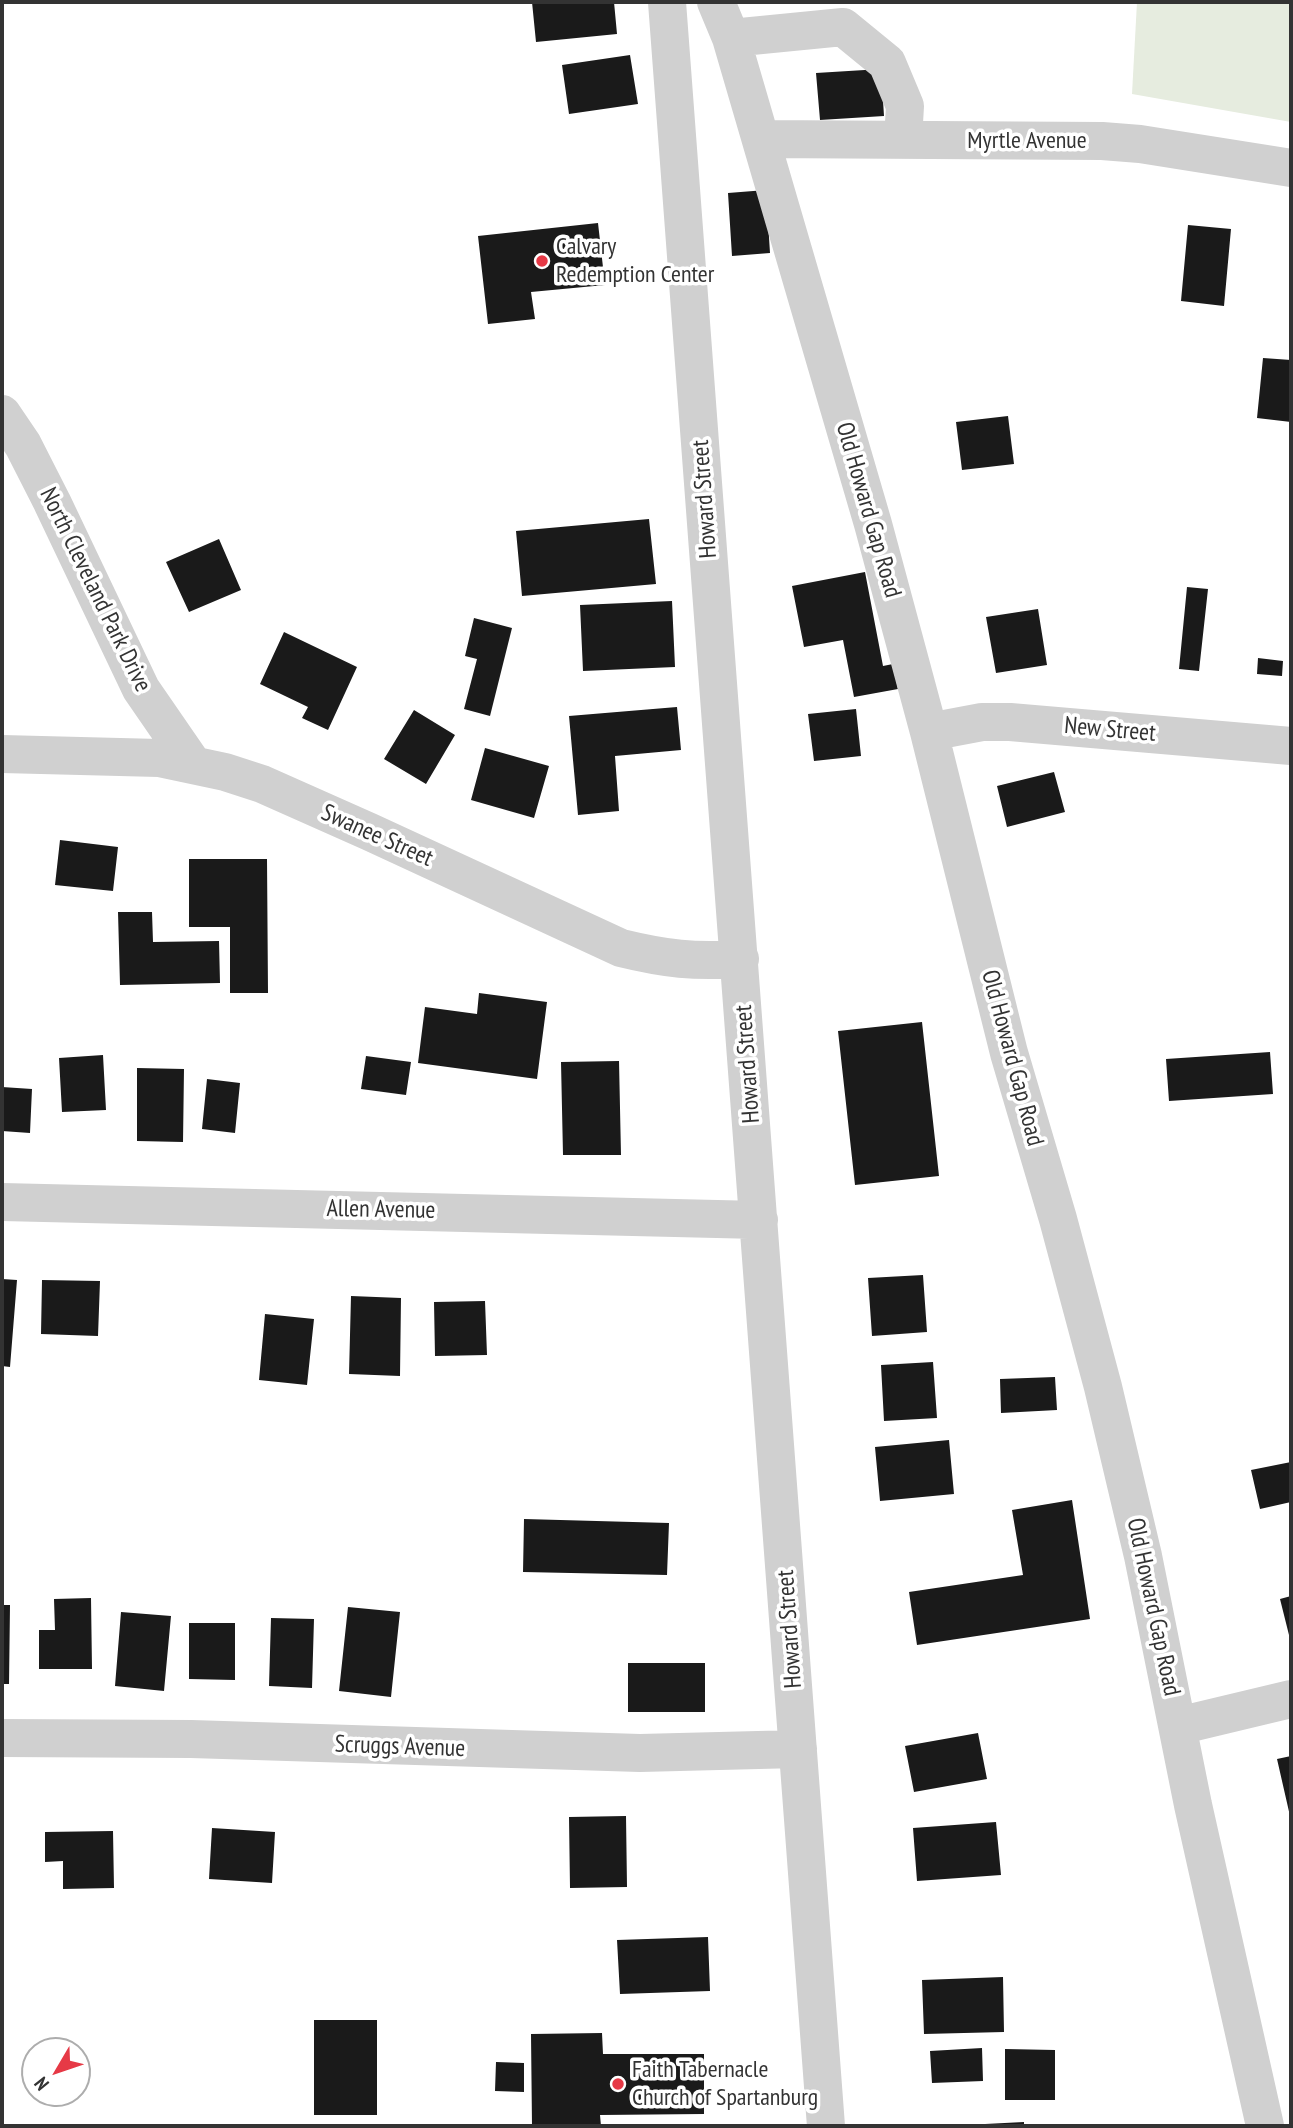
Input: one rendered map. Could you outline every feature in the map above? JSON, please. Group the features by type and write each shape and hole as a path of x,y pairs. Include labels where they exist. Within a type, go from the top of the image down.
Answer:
{"street":[{"name":"Howard Street","path":"667,2 826,2126"},
{"name":"Old Howard Gap Road","path":"716,2 731,38 873,524 929,732 1009,1053 1058,1219 1102,1387 1143,1556 1193,1805 1265,2126"},
{"path":"731,38 843,27 887,63 905,106 903,140"},
{"name":"Myrtle Avenue","path":"761,139 1127,143 1291,168"},
{"name":"North Cleveland Park Drive","path":"2,414 23,445 52,502 141,689 192,763"},
{"name":"New Street","path":"929,732 982,722 1010,722 1291,746"},
{"name":"Swanee Street","path":"2,754 159,758 192,763 262,784 621,948 660,958 700,962 740,960"},
{"name":"Allen Avenue","path":"2,1202 759,1220"},
{"path":"1178,1726 1291,1699"},
{"name":"Scruggs Avenue","path":"2,1738 191,1740 640,1753 798,1749"}],"shaded area":[{"path":"1137,2 1291,2 1291,122 1132,94"}],"building":[{"path":"532,2 614,2 617,34 536,42"},
{"path":"630,55 638,104 569,114 562,65"},
{"path":"881,69 884,116 820,120 816,73"},
{"path":"766,190 770,253 732,256 728,193"},
{"name":"Calvary Redemption Center","path":"598,223 605,285 531,292 535,319 488,324 478,236"},
{"path":"1188,225 1231,229 1224,306 1181,301"},
{"path":"1263,358 1291,360 1291,422 1257,418"},
{"path":"1008,416 1014,464 962,470 956,422"},
{"path":"649,519 656,584 522,596 516,531"},
{"path":"219,539 241,590 189,612 166,562"},
{"path":"865,572 883,666 893,664 898,689 854,697 843,640 804,647 792,586"},
{"path":"1187,587 1208,589 1199,671 1179,669"},
{"path":"672,601 675,667 583,671 580,605"},
{"path":"1038,609 1047,665 996,673 986,617"},
{"path":"474,618 512,628 490,716 464,709 477,659 465,656"},
{"path":"284,632 357,667 328,730 302,718 308,707 260,684"},
{"path":"1258,658 1283,661 1282,676 1257,674"},
{"path":"677,707 681,750 615,756 619,811 578,815 569,716"},
{"path":"856,709 861,756 814,761 808,714"},
{"path":"414,710 455,735 426,784 384,759"},
{"path":"485,748 549,766 534,818 471,800"},
{"path":"1054,772 1065,812 1007,827 997,786"},
{"path":"60,840 118,847 113,891 55,885"},
{"path":"189,859 267,859 268,993 230,993 230,927 189,927"},
{"path":"118,912 152,912 153,942 219,941 220,983 120,985"},
{"path":"479,993 547,1002 537,1079 418,1063 425,1007 477,1014"},
{"path":"922,1022 939,1176 855,1185 838,1031"},
{"path":"1270,1052 1273,1094 1169,1101 1166,1059"},
{"path":"103,1055 106,1110 62,1112 59,1058"},
{"path":"366,1056 411,1062 406,1095 361,1089"},
{"path":"619,1061 621,1155 563,1155 561,1062"},
{"path":"137,1068 184,1069 183,1142 137,1141"},
{"path":"207,1079 240,1083 235,1133 202,1129"},
{"path":"2,1087 32,1089 30,1133 2,1131"},
{"path":"923,1275 927,1332 872,1336 868,1278"},
{"path":"2,1279 17,1280 10,1367 2,1366"},
{"path":"42,1280 100,1281 98,1336 41,1334"},
{"path":"351,1296 401,1298 400,1376 349,1374"},
{"path":"485,1301 487,1355 435,1356 434,1302"},
{"path":"265,1314 314,1319 307,1385 259,1380"},
{"path":"933,1362 937,1418 884,1421 881,1365"},
{"path":"1055,1377 1057,1410 1001,1413 1000,1379"},
{"path":"949,1440 954,1494 880,1501 875,1447"},
{"path":"1291,1462 1291,1502 1260,1509 1251,1470"},
{"path":"1072,1500 1090,1619 917,1645 909,1592 1023,1575 1012,1510"},
{"path":"524,1519 669,1523 667,1575 523,1572"},
{"path":"1291,1596 1291,1639 1290,1639 1280,1599"},
{"path":"91,1598 92,1669 39,1669 39,1630 55,1630 54,1599"},
{"path":"2,1605 10,1605 9,1684 2,1684"},
{"path":"348,1607 400,1612 391,1697 339,1691"},
{"path":"121,1612 171,1616 164,1691 115,1686"},
{"path":"271,1618 314,1619 312,1688 269,1686"},
{"path":"189,1623 235,1623 235,1680 189,1679"},
{"path":"628,1663 705,1663 705,1712 628,1712"},
{"path":"978,1733 987,1779 914,1792 905,1746"},
{"path":"1291,1756 1291,1816 1290,1816 1277,1759"},
{"path":"626,1816 627,1887 570,1888 569,1817"},
{"path":"996,1822 1001,1875 917,1881 913,1828"},
{"path":"212,1828 275,1832 272,1883 209,1879"},
{"path":"113,1831 114,1888 63,1889 63,1861 45,1862 45,1832"},
{"path":"708,1937 710,1991 620,1994 617,1940"},
{"path":"1003,1977 1004,2032 924,2034 922,1980"},
{"path":"314,2020 377,2020 377,2115 314,2115"},
{"name":"Faith Tabernacle Church of Spartanburg","path":"602,2033 603,2054 704,2054 704,2114 600,2115 601,2126 532,2126 531,2034"},
{"path":"982,2048 983,2081 932,2083 930,2051"},
{"path":"1005,2049 1055,2050 1055,2100 1005,2100"},
{"path":"496,2062 524,2063 524,2092 495,2091"},
{"path":"1024,2122 1024,2126 985,2126 985,2124"}],"place":[{"name":"Calvary Redemption Center","path":"542,261"},
{"name":"Faith Tabernacle Church of Spartanburg","path":"618,2084"}]}
